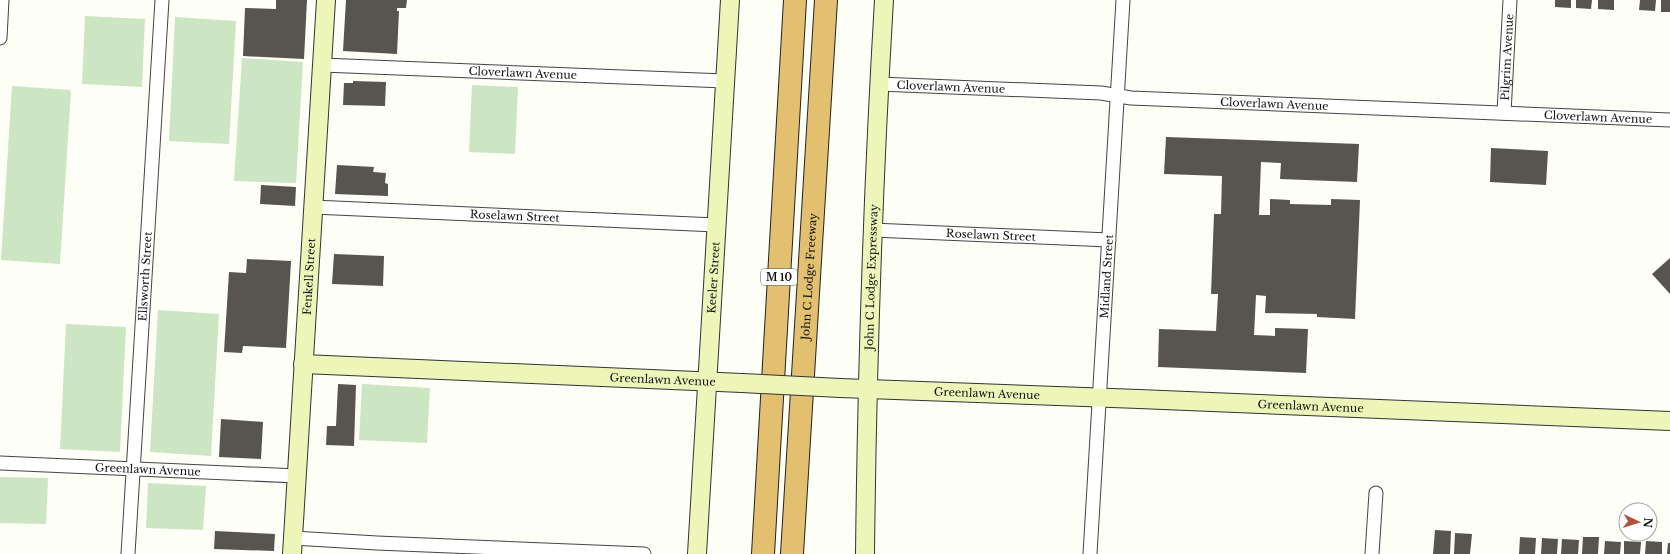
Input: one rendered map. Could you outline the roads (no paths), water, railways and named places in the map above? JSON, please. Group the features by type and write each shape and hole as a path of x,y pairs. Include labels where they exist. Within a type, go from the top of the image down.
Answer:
{"highway":[{"name":"M 10","path":"763,554 796,0"},
{"name":"John C Lodge Freeway","path":"792,554 826,0"}],"street":[{"path":"0,38 2,0"},
{"name":"Ellsworth Street","path":"128,554 162,0"},
{"name":"Fenkell Street","path":"293,546 326,0"},
{"name":"Keeler Street","path":"697,554 706,381 730,0"},
{"name":"John C Lodge Expressway","path":"865,554 866,413 872,230 884,0"},
{"name":"Midland Street","path":"1090,554 1123,0"},
{"name":"Pilgrim Avenue","path":"1504,113 1510,0"},
{"name":"Cloverlawn Avenue","path":"322,65 725,81"},
{"name":"Cloverlawn Avenue","path":"879,84 1101,93 1131,98 1670,120"},
{"name":"Roselawn Street","path":"313,207 716,225"},
{"name":"Roselawn Street","path":"872,230 1109,240"},
{"name":"Greenlawn Avenue","path":"303,364 840,388 1670,421"},
{"name":"Greenlawn Avenue","path":"0,463 297,476"},
{"path":"1372,554 1376,493"},
{"path":"293,546 377,543 644,554"}]}
